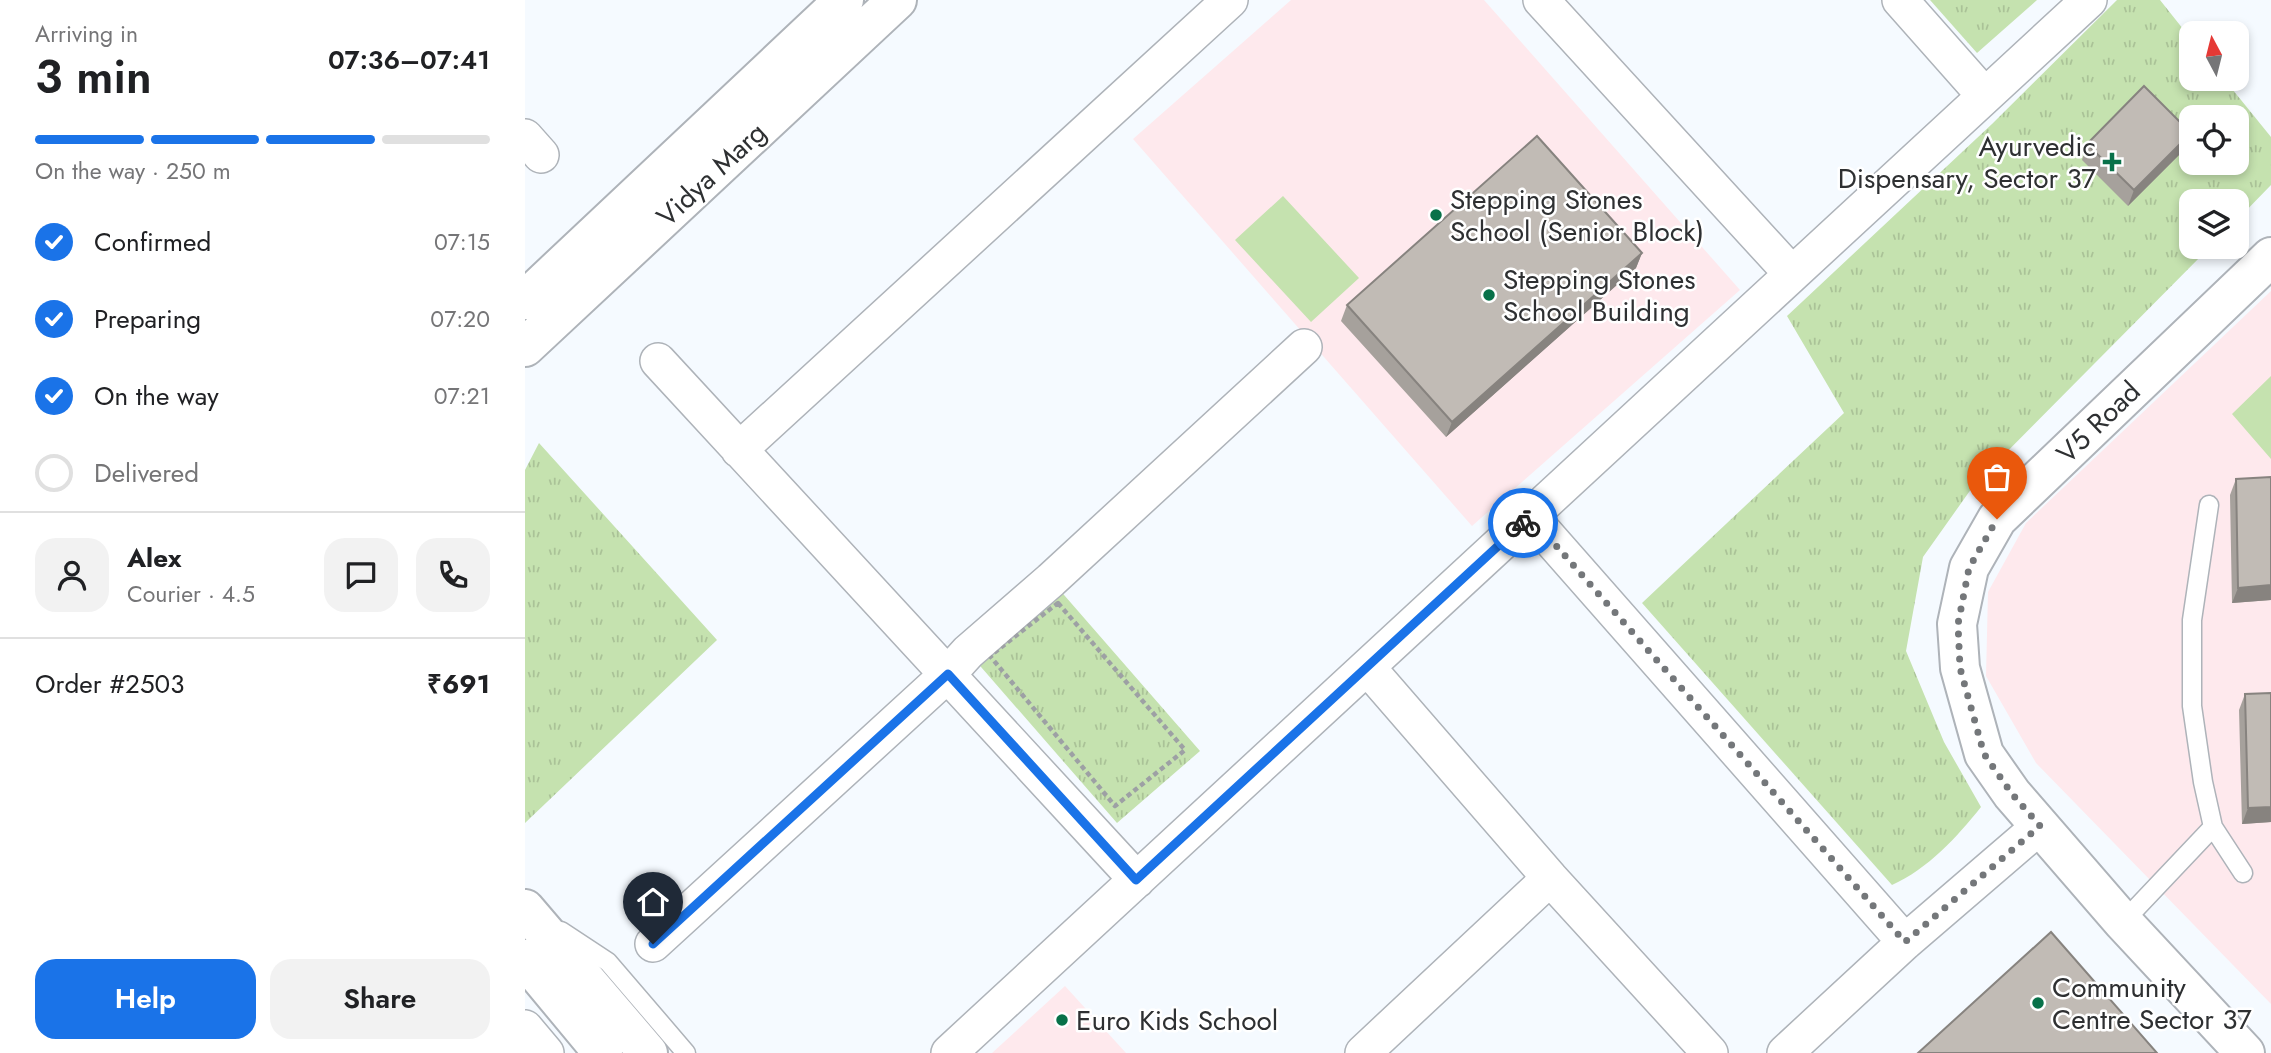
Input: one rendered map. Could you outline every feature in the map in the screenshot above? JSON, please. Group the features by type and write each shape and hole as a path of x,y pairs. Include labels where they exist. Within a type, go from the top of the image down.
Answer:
{"main road":[{"name":"Vidya Marg","path":"525,300 844,0"},
{"name":"Vidya Marg","path":"525,347 897,0"},
{"name":"V5 Road","path":"2245,1053 2123,922 2012,794 1984,754 1960,668 1958,624 1969,568 1997,519 2271,257"},
{"path":"525,909 648,1053"},
{"path":"525,959 603,1053"}],"street":[{"path":"739,450 1230,0"},
{"path":"1541,0 1792,274"},
{"path":"1900,0 1985,96"},
{"path":"949,1053 2089,0"},
{"path":"653,944 948,674 968,652 1051,580 1304,347"},
{"path":"658,361 1136,880"},
{"path":"1530,516 1905,942"},
{"path":"1367,667 1550,878 1710,1053"},
{"path":"1784,1053 1905,942 2040,826"},
{"path":"1363,1053 1550,878"},
{"path":"525,1028 546,1053"}],"lane":[{"path":"2209,505 2192,620 2192,706 2203,782 2213,827 2243,873"},
{"path":"2123,922 2213,827"},
{"path":"525,903 559,930 608,962 686,1053"}],"path":[{"path":"1058,603 1185,750 1115,806 991,656 1049,609 1058,603"}],"shaded area":[{"name":"Stepping Stones School (Senior Block)","path":"1291,0 1484,0 1740,290 1472,526 1133,139"},
{"path":"2271,291 2271,1004 2036,763 1986,676 1988,592 2026,523"},
{"name":"Euro Kids School","path":"1065,986 1126,1053 992,1053"}],"green space":[{"path":"1930,0 2037,0 1977,53"},
{"path":"2117,0 2160,0 2179,24 2179,91 2234,91 2245,105 2179,105 2179,175 2249,175 2249,110 2271,137 2271,185 2249,208 2249,189 2179,189 2179,259 2198,259 1974,485 1923,557 1906,651 1944,742 1981,807 1952,841 1930,861 1892,885 1642,603 1844,413 1787,316 1992,124"},
{"path":"1283,196 1359,278 1311,322 1235,240"},
{"path":"2271,376 2271,459 2232,414"},
{"path":"539,443 717,640 525,823 525,470"},
{"path":"1051,580 1200,751 1117,823 968,652"}],"building":[{"path":"2144,86 2179,121 2179,145 2134,190 2087,144"},
{"name":"Stepping Stones School Building","path":"1537,136 1642,253 1452,422 1347,305"},
{"path":"2271,477 2271,585 2238,588 2236,479"},
{"path":"2271,693 2271,807 2248,808 2245,694"},
{"name":"Community Centre Sector 37","path":"2051,932 2157,1053 1918,1053"}],"way so far":[{"path":"1523,523 1530,516 1905,942 2040,826 2012,794 1984,754 1960,668 1958,624 1969,568 1997,519"}],"place":[{"name":"Ayurvedic Dispensary, Sector 37","path":"2112,162"},
{"name":"Stepping Stones School (Senior Block)","path":"1436,215"},
{"name":"Stepping Stones School Building","path":"1489,295"},
{"name":"Community Centre Sector 37","path":"2038,1003"},
{"name":"Euro Kids School","path":"1062,1020"}],"route":[{"path":"653,944 948,674 1136,880 1523,523"}]}
